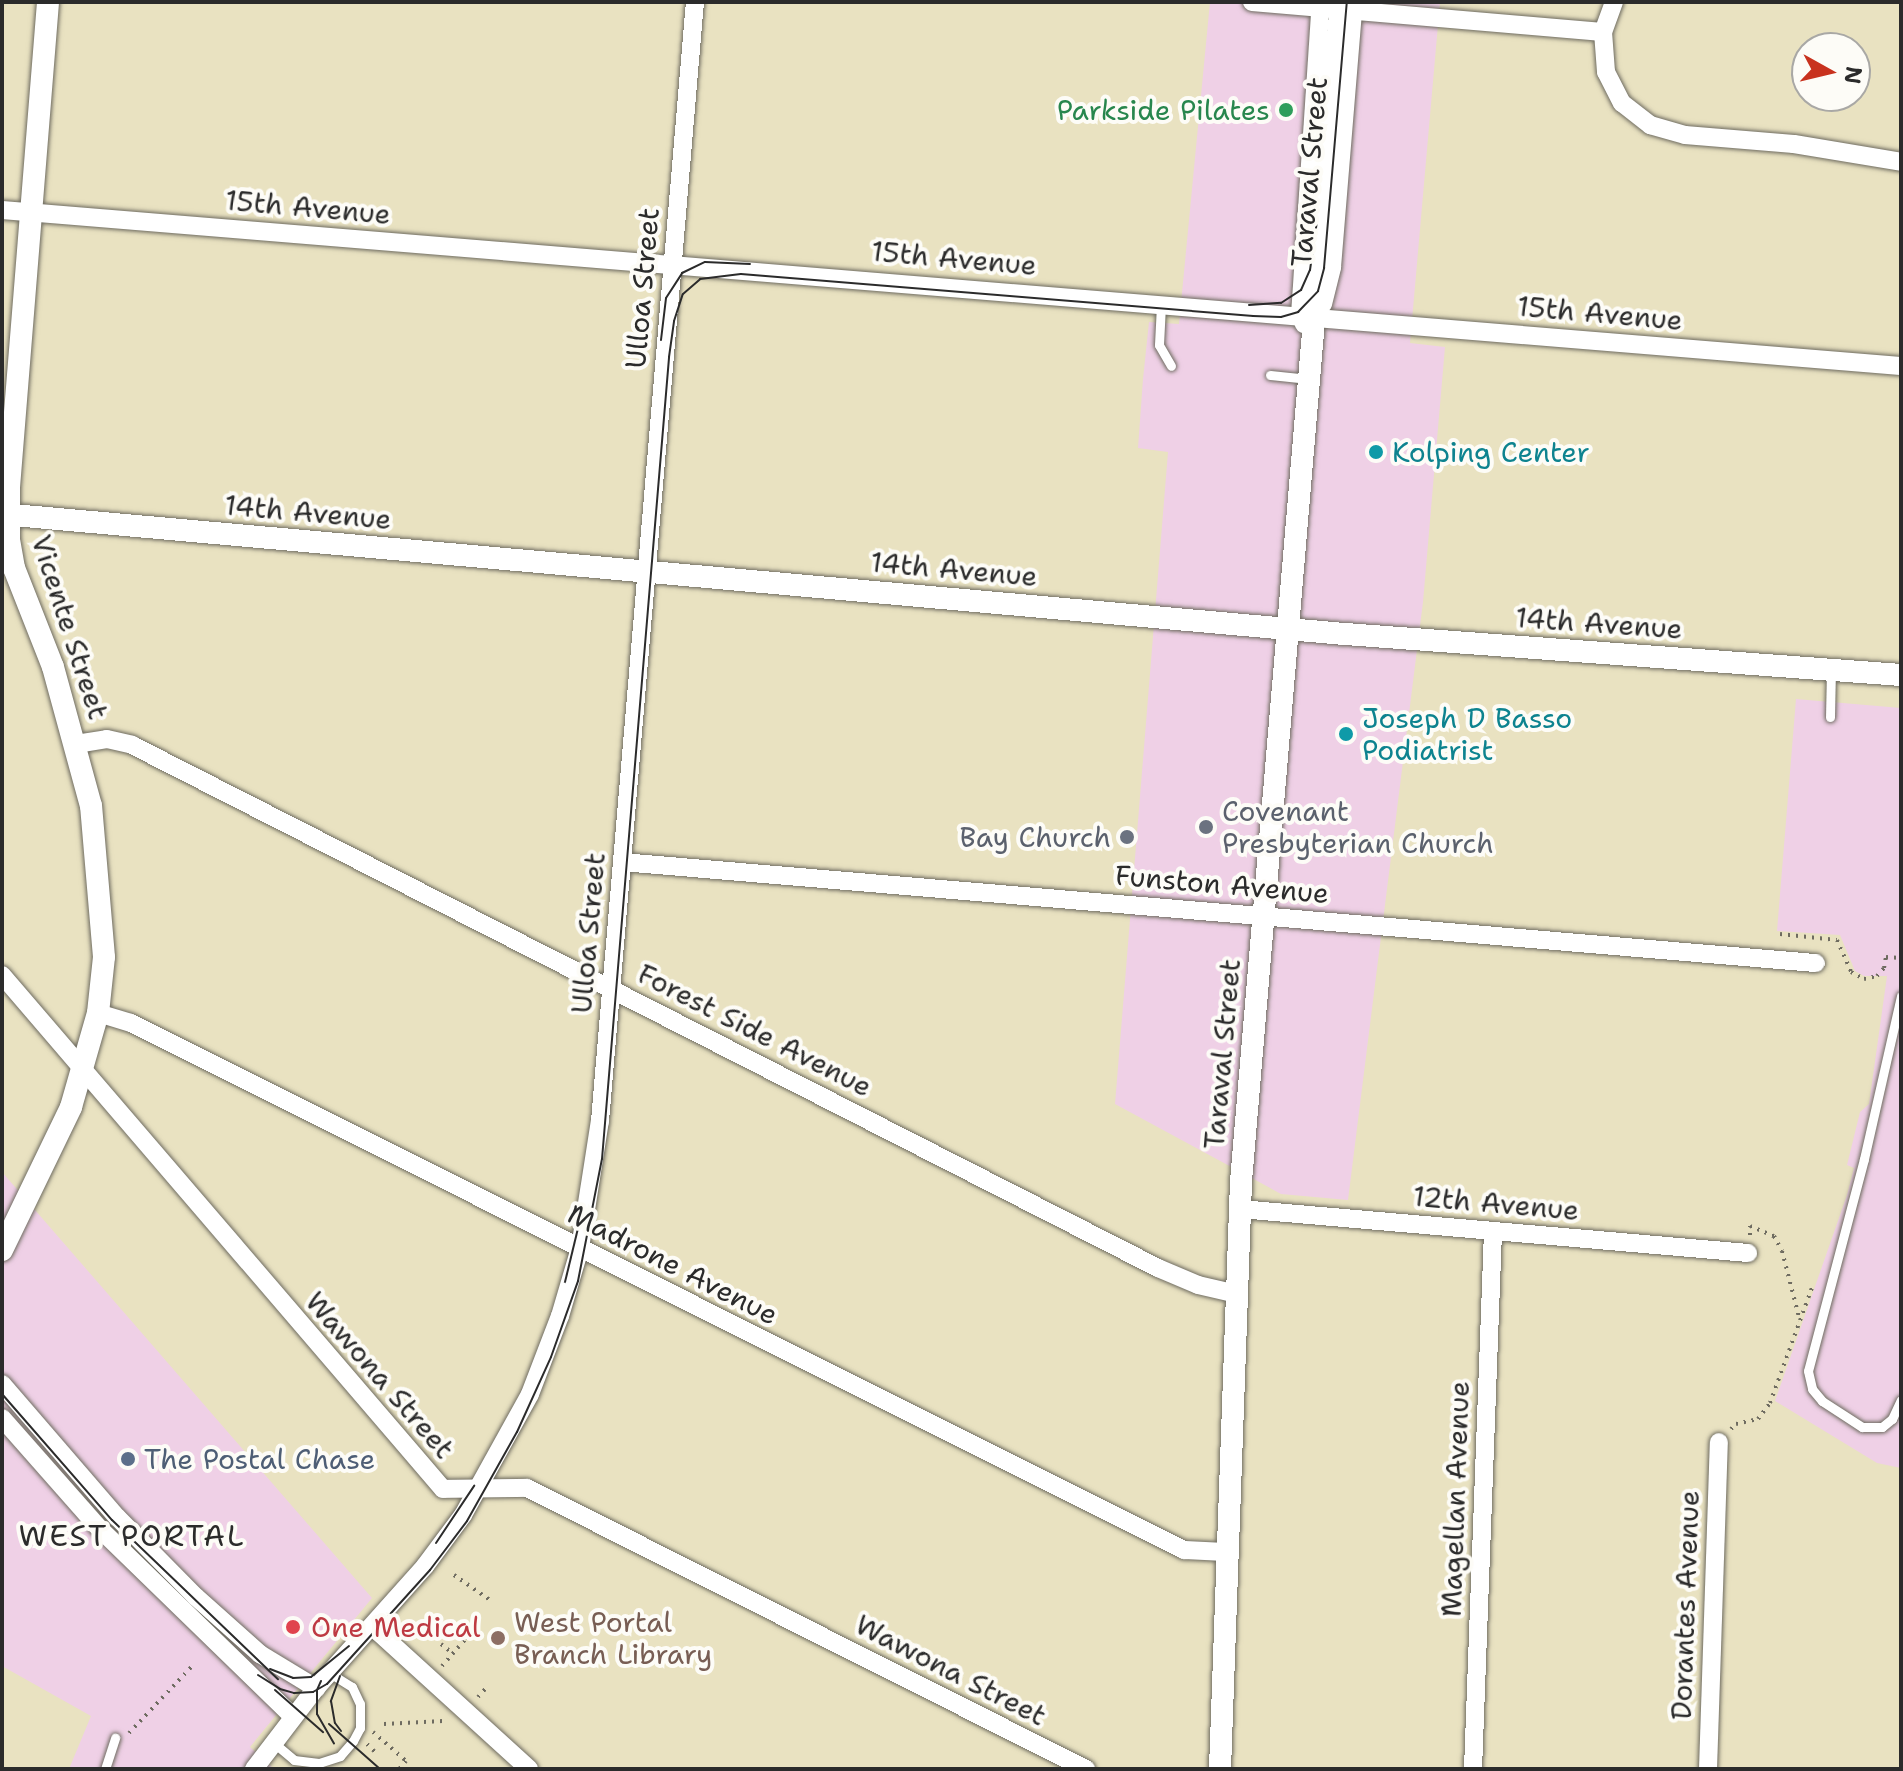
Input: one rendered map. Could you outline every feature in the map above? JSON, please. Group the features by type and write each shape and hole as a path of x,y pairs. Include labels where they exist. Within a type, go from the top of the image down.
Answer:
{"street":[{"name":"Vicente Street","path":"2,1250 41,1174 83,1071 98,1013 104,957 102,898 91,806 53,667 14,568 5,514 48,2"},
{"name":"Ulloa Street","path":"254,1769 316,1688 373,1627 446,1539 480,1487 530,1394 560,1316 580,1248 596,1158 695,2"},
{"path":"1252,2 1339,6 1603,32"},
{"path":"1614,2 1603,32 1605,62 1613,89 1635,116 1650,125 1685,135 1794,144 1901,162"},
{"name":"Taraval Street","path":"1220,1769 1240,1209 1312,345 1311,316 1339,6"},
{"name":"15th Avenue","path":"2,210 1901,366"},
{"name":"14th Avenue","path":"5,514 1288,629 1901,675"},
{"name":"Forest Side Avenue","path":"76,744 107,739 132,745 1158,1268 1198,1285 1237,1294"},
{"name":"Funston Avenue","path":"622,862 1816,963"},
{"name":"Wawona Street","path":"2,975 443,1489 527,1488 1086,1769"},
{"name":"Madrone Avenue","path":"98,1013 131,1023 1184,1550 1226,1552"},
{"name":"12th Avenue","path":"1240,1209 1748,1253"},
{"name":"Magellan Avenue","path":"1473,1769 1493,1231"},
{"path":"2,1384 83,1480 175,1577 260,1654 316,1688"},
{"path":"2,1418 100,1529 293,1717"},
{"name":"Dorantes Avenue","path":"1708,1769 1719,1442"},
{"path":"373,1627 529,1769"}],"lane":[{"path":"1162,304 1159,345 1171,366"},
{"path":"1270,375 1309,379"},
{"path":"1830,717 1831,670"},
{"path":"1901,996 1864,1159 1808,1371 1812,1389 1822,1401 1862,1427 1882,1427 1892,1419 1901,1400"},
{"path":"274,1743 294,1760 319,1763 340,1756 353,1741 360,1728 360,1704 352,1687 330,1673"},
{"path":"105,1769 115,1738"}],"path":[{"path":"1780,934 1837,940 1851,972 1864,979 1877,976 1884,968 1886,957 1901,958"},
{"path":"1750,1226 1774,1236 1782,1251 1801,1323"},
{"path":"1736,1424 1758,1419 1770,1403 1815,1280"},
{"path":"454,1575 490,1600"},
{"path":"413,1635 429,1633"},
{"path":"440,1667 467,1637 469,1639"},
{"path":"441,1644 452,1653"},
{"path":"128,1735 193,1665"},
{"path":"476,1699 487,1687"},
{"path":"384,1724 443,1721"},
{"path":"372,1731 406,1761 399,1769"},
{"path":"367,1744 376,1753"}],"shaded area":[{"path":"1210,2 1440,2 1410,343 1445,347 1423,602 1348,1200 1281,1194 1115,1104 1168,452 1138,448 1143,379 1149,322 1179,324"},
{"path":"1796,699 1901,708 1901,1468 1877,1463 1775,1401 1847,1195 1854,1168 1847,1165 1860,1112 1869,1104 1887,976 1864,976 1855,971 1840,935 1777,931"},
{"path":"2,1172 372,1598 250,1747 274,1769 69,1769 91,1716 2,1666"}],"tram line":[{"path":"258,1675 280,1689 294,1693 313,1692 327,1684 430,1570 467,1521 517,1432 551,1357 578,1281 602,1159 669,357 674,321 683,294 700,279 741,274 1253,316 1281,317 1298,312 1318,291 1324,268 1347,2"},
{"path":"1249,305 1281,303 1301,290 1310,270 1317,221"},
{"path":"661,340 666,298 682,273 705,262 750,264"},
{"path":"565,1282 579,1224"},
{"path":"2,1394 112,1520 278,1679"},
{"path":"436,1543 474,1486"},
{"path":"270,1669 293,1678 311,1677 349,1646"},
{"path":"340,1676 331,1701 335,1723 341,1731"},
{"path":"321,1681 317,1690 317,1714 334,1743"},
{"path":"275,1690 323,1732"},
{"path":"329,1724 380,1769"}],"place":[{"name":"Parkside Pilates","path":"1286,110"},
{"name":"Kolping Center","path":"1376,452"},
{"name":"Joseph D Basso Podiatrist","path":"1346,734"},
{"name":"Covenant Presbyterian Church","path":"1206,827"},
{"name":"Bay Church","path":"1127,837"},
{"name":"The Postal Chase","path":"128,1459"},
{"name":"One Medical","path":"293,1627"},
{"name":"West Portal Branch Library","path":"498,1638"}],"district":[{"name":"WEST PORTAL","path":"132,1536"}]}
